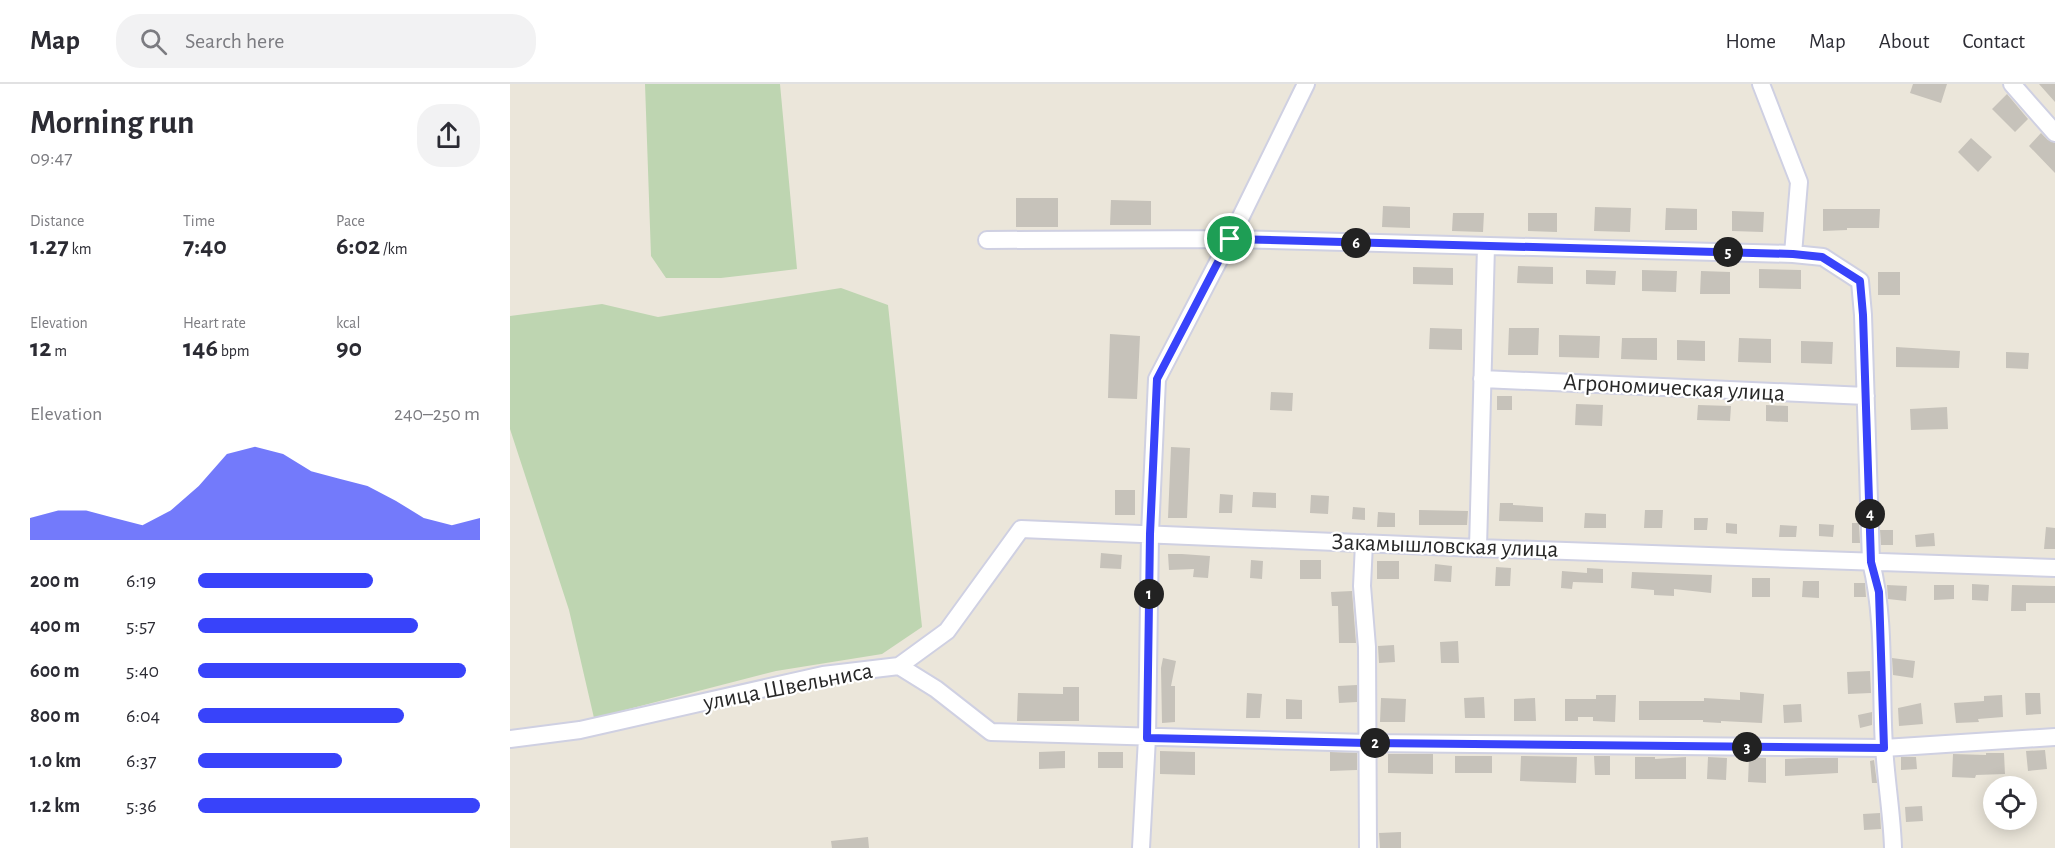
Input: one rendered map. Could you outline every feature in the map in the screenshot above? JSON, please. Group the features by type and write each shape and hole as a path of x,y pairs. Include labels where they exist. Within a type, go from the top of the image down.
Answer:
{"street":[{"path":"1141,848 1147,738 1150,534 1157,379 1230,239 1306,84"},
{"path":"1761,84 1799,182 1793,254"},
{"path":"2013,84 2055,134"},
{"path":"987,240 1230,239 1793,254 1822,257 1860,281 1871,562 1879,592 1884,748 1892,810 1893,848"},
{"path":"1478,548 1486,246"},
{"name":"Агрономическая улица","path":"1482,379 1866,396"},
{"name":"Закамышловская улица","path":"899,666 947,631 1021,529 2055,568"},
{"path":"1364,543 1362,586 1367,646 1368,848"},
{"name":"улица Швельниса","path":"510,739 580,730 823,675 899,666 936,689 992,732 1367,743 1884,748 2055,737"}],"green space":[{"path":"645,84 780,84 797,269 721,278 666,278 651,256"},
{"path":"841,288 888,305 922,627 882,654 776,671 594,718 569,610 510,429 510,316 602,304 658,317"}],"building":[{"path":"1913,84 1947,84 1941,103 1910,93"},
{"path":"2039,84 2055,84 2055,102"},
{"path":"2007,94 2028,119 2015,132 1992,109"},
{"path":"2041,133 2055,143 2055,173 2029,146"},
{"path":"1971,138 1992,157 1978,172 1958,152"},
{"path":"1016,198 1058,198 1058,227 1016,227"},
{"path":"1111,200 1151,201 1151,225 1110,225"},
{"path":"1383,206 1410,207 1410,228 1382,227"},
{"path":"1595,207 1631,208 1630,232 1594,231"},
{"path":"1666,208 1697,209 1697,230 1665,230"},
{"path":"1823,209 1880,209 1879,228 1823,231"},
{"path":"1732,211 1764,212 1763,232 1732,231"},
{"path":"1453,213 1484,213 1483,232 1452,231"},
{"path":"1528,213 1557,213 1557,232 1528,231"},
{"path":"1518,266 1553,267 1553,284 1517,283"},
{"path":"1413,267 1453,268 1453,285 1413,284"},
{"path":"1759,269 1801,270 1801,289 1759,288"},
{"path":"1586,270 1616,271 1615,285 1586,284"},
{"path":"1642,270 1677,271 1676,292 1642,291"},
{"path":"1701,271 1730,272 1730,294 1700,294"},
{"path":"1878,272 1900,272 1900,295 1878,295"},
{"path":"1430,328 1462,329 1462,350 1429,349"},
{"path":"1509,328 1539,328 1538,355 1508,355"},
{"path":"1110,334 1140,336 1137,399 1108,398"},
{"path":"1559,335 1600,336 1599,358 1559,357"},
{"path":"1622,338 1657,338 1657,360 1621,359"},
{"path":"1739,338 1771,339 1771,363 1738,362"},
{"path":"1677,340 1705,341 1705,361 1677,360"},
{"path":"1801,341 1833,342 1832,364 1801,363"},
{"path":"1896,347 1960,351 1959,368 1896,367"},
{"path":"2006,352 2029,353 2028,369 2006,368"},
{"path":"1271,392 1293,393 1292,411 1270,410"},
{"path":"1497,396 1512,396 1512,410 1497,410"},
{"path":"1576,404 1603,405 1602,426 1575,425"},
{"path":"1698,405 1731,406 1730,421 1697,420"},
{"path":"1766,405 1788,406 1788,422 1766,421"},
{"path":"1947,407 1948,429 1911,430 1910,409"},
{"path":"1171,447 1190,448 1187,518 1168,518"},
{"path":"1115,490 1135,490 1135,515 1115,515"},
{"path":"1253,492 1276,493 1276,508 1252,507"},
{"path":"1220,494 1233,495 1232,513 1219,513"},
{"path":"1311,495 1329,496 1328,514 1310,513"},
{"path":"1500,503 1543,507 1543,522 1499,521"},
{"path":"1353,507 1365,508 1365,520 1352,519"},
{"path":"1419,510 1468,511 1467,525 1419,525"},
{"path":"1645,510 1663,510 1662,528 1644,528"},
{"path":"1378,512 1395,513 1395,527 1377,527"},
{"path":"1585,513 1606,514 1606,528 1584,528"},
{"path":"1694,518 1708,518 1707,530 1694,530"},
{"path":"1726,523 1737,524 1737,534 1726,533"},
{"path":"1852,523 1859,523 1860,543 1852,543"},
{"path":"1819,524 1834,525 1833,537 1819,536"},
{"path":"1780,525 1797,526 1796,537 1779,537"},
{"path":"2046,527 2055,528 2055,549 2044,549"},
{"path":"1880,530 1893,530 1893,545 1881,545"},
{"path":"1934,533 1935,546 1916,547 1915,535"},
{"path":"1101,553 1122,555 1121,569 1100,568"},
{"path":"1168,554 1210,556 1208,578 1193,577 1194,569 1169,570"},
{"path":"1251,560 1263,561 1262,579 1250,578"},
{"path":"1300,560 1321,560 1321,579 1300,579"},
{"path":"1377,561 1399,561 1399,579 1377,579"},
{"path":"1435,564 1452,566 1451,582 1434,581"},
{"path":"1496,567 1511,568 1510,586 1495,586"},
{"path":"1587,568 1603,569 1603,583 1573,582 1572,589 1561,588 1562,571 1587,573"},
{"path":"1632,572 1712,575 1711,593 1674,589 1674,596 1654,595 1654,590 1631,588"},
{"path":"1752,578 1770,578 1770,597 1752,597"},
{"path":"1803,581 1819,581 1819,598 1802,597"},
{"path":"1854,583 1865,583 1866,597 1854,597"},
{"path":"1972,584 1989,585 1988,601 1972,600"},
{"path":"1887,585 1907,586 1906,601 1888,599"},
{"path":"1934,585 1954,585 1954,599 1934,600"},
{"path":"2012,585 2055,586 2055,603 2026,603 2026,611 2011,611"},
{"path":"1352,591 1356,643 1339,643 1338,606 1332,606 1331,592"},
{"path":"1458,641 1459,663 1441,663 1440,642"},
{"path":"1394,645 1395,662 1379,663 1378,646"},
{"path":"1163,658 1176,661 1171,686 1175,686 1175,722 1162,723 1161,668"},
{"path":"1892,658 1915,661 1913,678 1893,675"},
{"path":"1870,671 1871,693 1848,694 1847,672"},
{"path":"1357,685 1357,702 1339,703 1338,686"},
{"path":"1063,687 1079,687 1079,721 1017,721 1018,693 1063,694"},
{"path":"1740,692 1764,694 1762,723 1639,720 1639,701 1704,701 1704,698 1740,700"},
{"path":"1247,693 1262,694 1260,718 1246,718"},
{"path":"2025,693 2040,693 2041,714 2026,715"},
{"path":"1596,695 1616,695 1615,722 1593,721 1593,717 1578,717 1578,721 1565,721 1565,699 1596,699"},
{"path":"2002,695 2003,717 1978,719 1979,722 1956,723 1954,703 1984,701 1984,696"},
{"path":"1484,697 1485,718 1465,718 1464,698"},
{"path":"1381,698 1406,699 1405,722 1380,722"},
{"path":"1535,698 1536,721 1514,721 1514,699"},
{"path":"1286,699 1302,700 1302,719 1286,719"},
{"path":"1921,703 1923,724 1899,726 1898,708"},
{"path":"1801,704 1802,722 1784,723 1783,705"},
{"path":"1872,712 1872,725 1860,728 1858,715"},
{"path":"2045,750 2047,769 2028,771 2026,751"},
{"path":"1065,751 1065,768 1039,769 1039,752"},
{"path":"1160,751 1195,752 1195,775 1160,774"},
{"path":"1098,752 1123,752 1123,768 1098,768"},
{"path":"1330,752 1357,753 1357,770 1330,771"},
{"path":"1986,753 2004,753 2005,774 1976,775 1975,778 1952,777 1953,754 1986,755"},
{"path":"1388,754 1433,754 1433,774 1388,773"},
{"path":"1455,756 1492,756 1492,773 1455,773"},
{"path":"1521,756 1577,757 1576,783 1520,781"},
{"path":"1594,756 1610,756 1610,775 1595,775"},
{"path":"1635,757 1655,757 1655,759 1686,757 1686,779 1635,779"},
{"path":"1708,757 1727,758 1726,780 1707,779"},
{"path":"1749,757 1766,758 1766,783 1748,782"},
{"path":"1901,757 1916,757 1917,769 1901,770"},
{"path":"1838,758 1838,773 1785,776 1785,759"},
{"path":"1874,760 1877,783 1872,783 1870,761"},
{"path":"1922,806 1923,821 1906,822 1905,807"},
{"path":"1880,813 1881,829 1864,830 1863,814"},
{"path":"1401,832 1401,848 1380,848 1379,833"},
{"path":"868,837 869,848 832,848 831,841"}],"route":[{"path":"1230,239 1793,254 1822,257 1860,281 1871,562 1879,592 1884,748 1367,743 1147,738 1150,534 1157,379 1230,239"}]}
